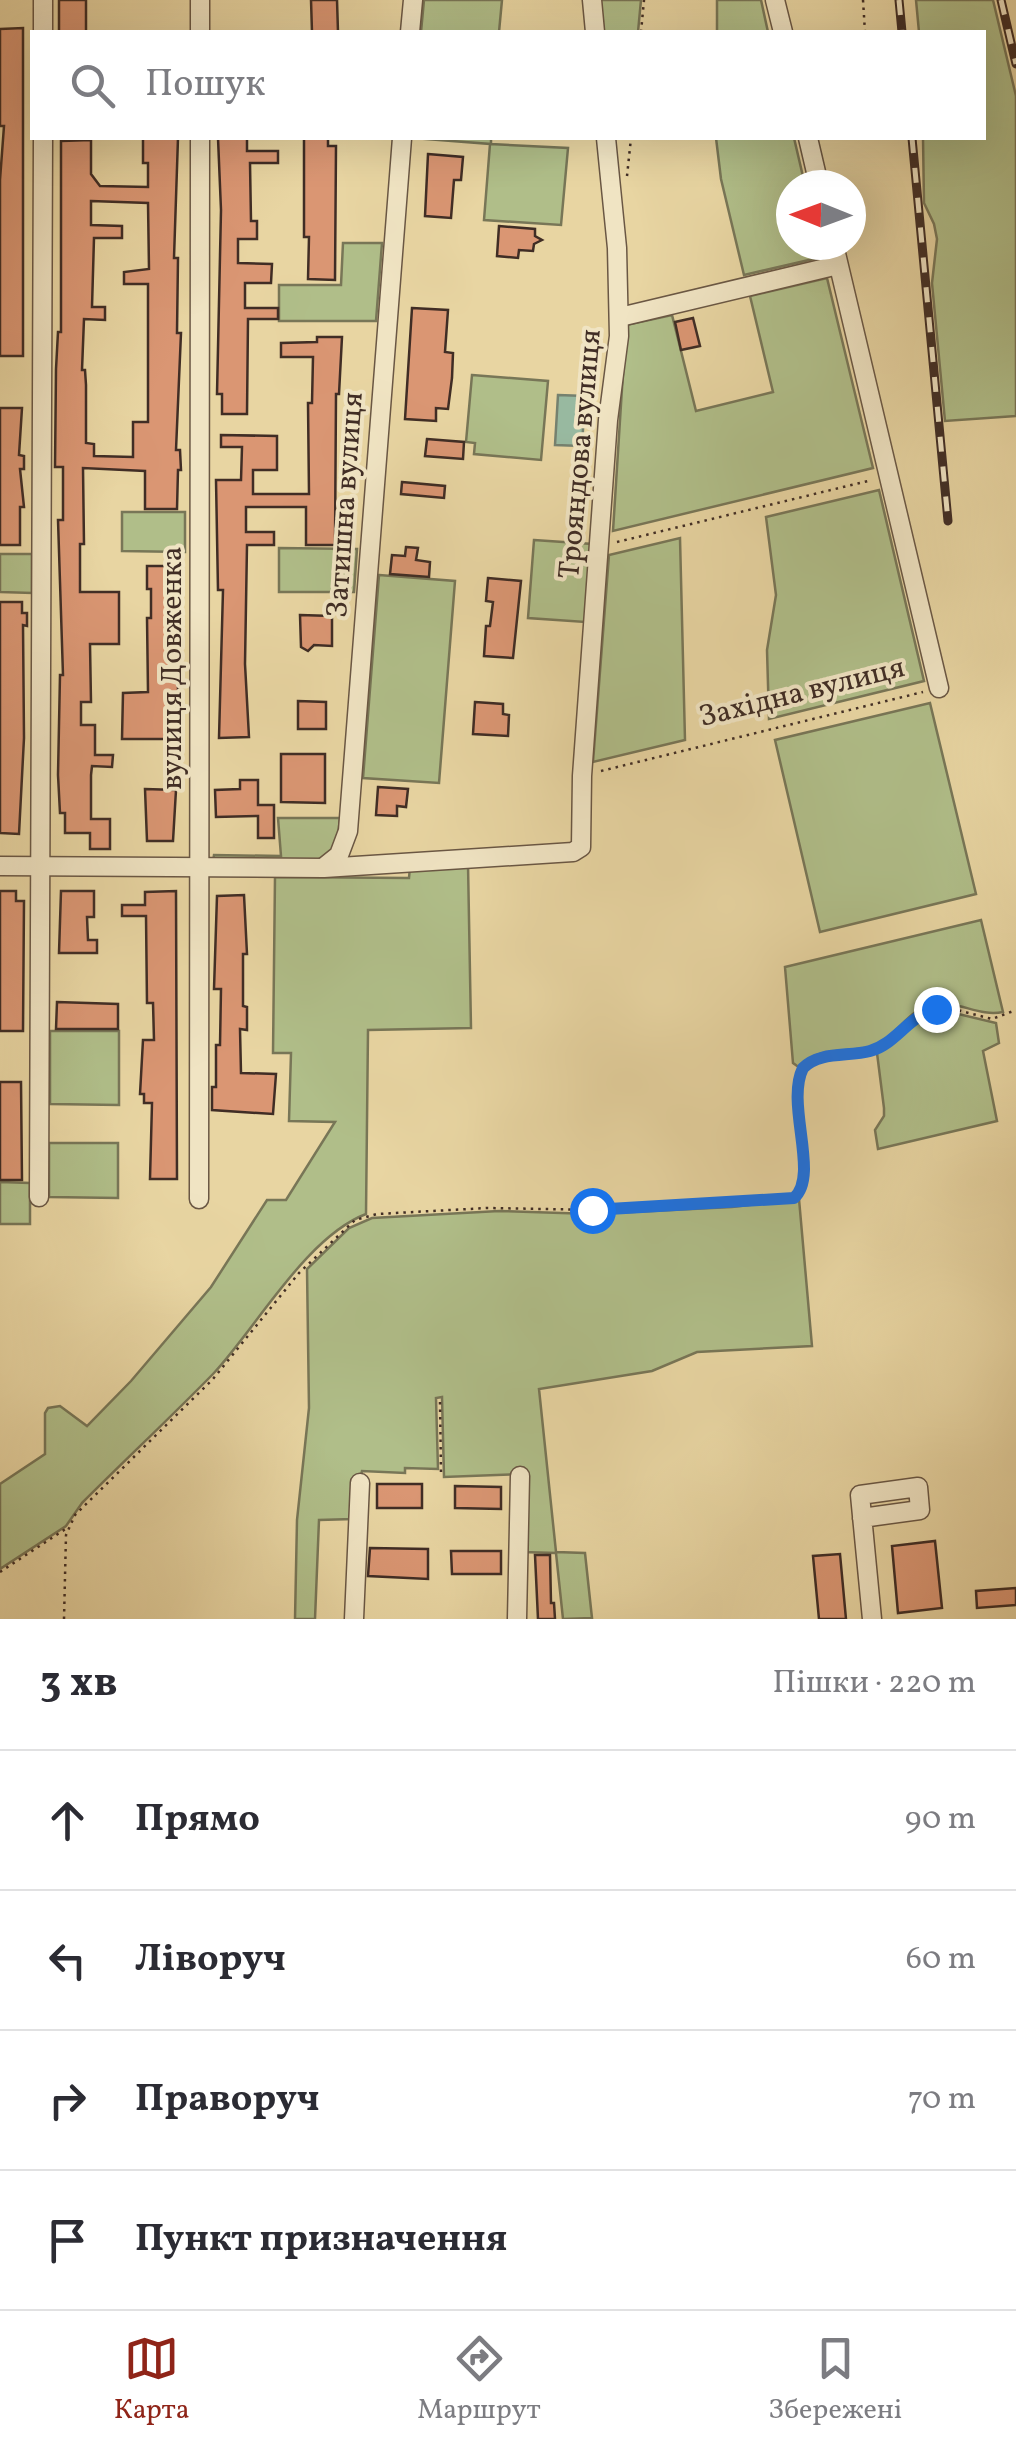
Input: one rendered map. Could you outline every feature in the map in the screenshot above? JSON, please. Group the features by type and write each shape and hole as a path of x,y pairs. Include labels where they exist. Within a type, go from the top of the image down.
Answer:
{"street":[{"path":"43,0 43,30"},
{"path":"200,0 200,30"},
{"path":"410,30 413,0"},
{"path":"592,0 595,30"},
{"path":"775,0 782,30"},
{"path":"39,1197 42,140"},
{"name":"вулиця Довженка","path":"200,140 200,1199"},
{"name":"Затишна вулиця","path":"324,868 344,848 348,824 402,140"},
{"name":"Трояндова вулиця","path":"0,866 324,868 573,852 583,842 582,776 608,420 620,317 606,140"},
{"path":"808,140 815,170"},
{"name":"Західна вулиця","path":"837,260 940,688"},
{"path":"620,317 838,264"},
{"path":"518,1619 520,1476"},
{"path":"354,1619 360,1483"},
{"path":"862,1518 872,1619"}],"path":[{"path":"641,30 644,0"},
{"path":"863,0 865,30"},
{"path":"601,546 888,476"},
{"name":"Західна вулиця","path":"582,776 940,688"},
{"path":"0,1572 68,1528 83,1506 221,1370 299,1273 355,1220 377,1214 487,1208 604,1210 794,1198 802,1190 804,1175 797,1087 803,1068 810,1061 880,1047 914,1018 936,1009 992,1019 1016,1010"},
{"path":"440,1402 441,1472"},
{"path":"64,1619 68,1528"}],"shaded area":[{"path":"424,0 502,0 499,30 421,30"},
{"path":"598,0 641,0 638,30 602,30"},
{"path":"717,0 761,0 768,30 717,30"},
{"path":"916,0 993,0 1016,96 1016,416 945,421 932,283 937,239 924,203 923,140 986,140 986,30 919,30"},
{"path":"439,140 491,140 491,144 568,148 561,225 484,220 490,144"},
{"path":"716,140 794,140 801,170 776,170 776,260 809,260 744,275 721,179"},
{"path":"343,243 382,243 376,321 279,321 279,285 341,285"},
{"path":"827,278 873,468 613,531 626,325 672,315 696,411 773,392 750,296"},
{"path":"472,375 548,381 541,460 474,454 475,443 466,442"},
{"path":"558,395 585,396 582,446 555,445"},
{"path":"879,490 924,681 769,719 767,650 776,595 766,517"},
{"path":"122,512 185,512 185,552 122,551"},
{"path":"680,538 685,740 593,762 609,555"},
{"path":"534,540 592,544 585,622 528,618"},
{"path":"279,548 357,549 354,592 279,592"},
{"path":"0,554 32,554 32,593 0,592"},
{"path":"379,575 455,581 439,783 363,778"},
{"path":"930,703 976,894 820,932 775,740"},
{"path":"278,818 340,818 337,844 320,862 213,862 214,855 281,856"},
{"path":"468,864 471,1028 368,1030 366,1214 323,1242 303,1262 213,1374 82,1503 66,1526 0,1569 0,1484 45,1454 48,1408 60,1406 87,1426 211,1287 267,1200 286,1200 335,1122 289,1121 291,1053 273,1053 275,877 409,878 410,867"},
{"path":"981,920 1003,1012 953,1005 926,1006 879,1043 815,1055 800,1068 793,1063 785,967"},
{"path":"950,1012 996,1023 999,1043 983,1051 997,1121 878,1149 875,1130 884,1116 884,1108 877,1053 920,1018"},
{"path":"50,1031 119,1031 119,1105 50,1104"},
{"path":"49,1143 118,1143 118,1198 49,1197"},
{"path":"0,1182 30,1183 30,1224 0,1224"},
{"path":"799,1199 812,1346 697,1352 652,1371 539,1389 556,1552 585,1553 592,1618 563,1619 556,1553 522,1552 523,1474 444,1477 442,1397 436,1398 438,1469 405,1468 405,1473 362,1471 353,1519 319,1520 315,1619 295,1619 297,1520 309,1408 307,1269 349,1228 372,1218 499,1211 592,1214 732,1207"}],"building":[{"path":"59,0 86,0 86,30 59,30"},
{"path":"311,0 337,0 338,30 312,30"},
{"path":"23,28 23,356 0,356 0,180 4,126 0,126 0,29"},
{"path":"91,140 91,174 100,186 148,187 148,163 143,163 143,140 178,140 174,258 178,258 177,333 181,333 176,450 180,450 181,470 177,509 145,509 145,471 83,468 80,592 119,592 119,644 90,644 91,702 81,702 81,725 95,725 95,755 113,755 112,767 92,766 91,775 91,819 110,819 110,849 90,849 90,833 65,833 58,775 63,675 58,520 63,520 63,467 55,467 56,369 61,332 61,141","holes":["91,201 148,203 149,269 124,272 124,284 148,284 148,422 133,422 133,457 94,456 94,444 86,443 84,319 105,320 105,307 92,307 94,238 122,238 122,226 91,225"]},
{"path":"218,140 247,140 247,151 278,151 278,163 250,163 251,221 257,221 257,239 238,239 238,263 272,264 271,283 245,283 245,308 278,308 278,319 248,319 247,414 222,414 222,394 217,394 221,210"},
{"path":"304,140 328,140 328,146 336,146 335,280 308,279 309,237 304,237"},
{"path":"428,154 463,157 461,180 454,180 451,218 425,216"},
{"path":"499,226 535,229 535,236 542,240 534,244 533,251 519,250 518,258 497,256"},
{"path":"412,308 448,310 445,352 453,353 452,378 448,409 436,408 436,421 405,419"},
{"path":"693,318 700,346 681,350 675,322"},
{"path":"317,337 342,337 336,394 335,545 306,545 306,507 246,507 246,532 274,532 274,545 247,545 245,664 249,737 219,738 223,590 218,590 216,480 241,480 242,447 221,447 221,435 277,436 277,470 253,470 253,494 309,494 308,403 312,403 313,357 281,357 281,343 317,342"},
{"path":"0,408 22,408 19,455 24,456 24,469 20,469 24,507 20,507 20,545 0,545"},
{"path":"427,439 464,442 463,459 425,456"},
{"path":"402,482 445,486 444,498 401,494"},
{"path":"406,547 418,548 416,560 430,562 429,577 390,574 392,555 405,556"},
{"path":"147,566 169,566 169,574 178,574 178,739 122,739 123,693 148,692 147,618 151,618 151,589 147,589"},
{"path":"488,578 521,581 513,658 484,656 493,602 486,601"},
{"path":"0,602 22,602 22,613 27,613 27,626 23,625 24,738 19,834 0,833"},
{"path":"300,615 332,616 332,646 314,645 308,651 301,647"},
{"path":"298,701 326,702 326,729 298,729"},
{"path":"475,702 503,704 503,714 509,715 508,736 473,734"},
{"path":"281,754 325,754 325,803 281,802"},
{"path":"240,780 258,780 258,805 274,805 274,838 258,838 258,816 216,817 215,790 240,789"},
{"path":"378,787 408,789 406,807 397,806 397,816 376,815"},
{"path":"145,789 176,790 173,841 147,841"},
{"path":"0,891 16,891 16,901 24,901 23,1031 0,1031"},
{"path":"61,891 94,891 94,917 87,917 88,940 97,940 97,953 59,953"},
{"path":"176,891 177,1179 150,1179 152,1103 144,1103 144,1094 140,1094 143,1040 154,1040 153,1003 147,1003 146,916 122,916 122,905 145,905 145,892"},
{"path":"244,895 247,954 243,954 243,1006 247,1007 247,1030 240,1029 241,1073 276,1074 273,1114 212,1110 216,1045 220,1045 221,989 214,989 217,896"},
{"path":"57,1002 118,1004 118,1029 56,1029"},
{"path":"0,1082 21,1082 22,1180 0,1180"},
{"path":"377,1484 422,1484 422,1508 377,1508"},
{"path":"455,1486 501,1487 501,1509 455,1508"},
{"path":"935,1541 942,1608 898,1613 892,1546"},
{"path":"370,1548 428,1549 428,1579 368,1576"},
{"path":"451,1551 501,1551 501,1574 452,1574"},
{"path":"840,1554 846,1619 819,1619 813,1556"},
{"path":"535,1555 550,1555 555,1619 538,1619"},
{"path":"1016,1588 1016,1605 977,1608 976,1591"}],"railway":[{"path":"899,0 902,30"},
{"path":"1001,0 1016,64"},
{"path":"912,140 948,521"}],"route":[{"path":"592,1210 794,1198 804,1183 796,1102 803,1068 819,1058 869,1052 914,1018 936,1009"}]}
